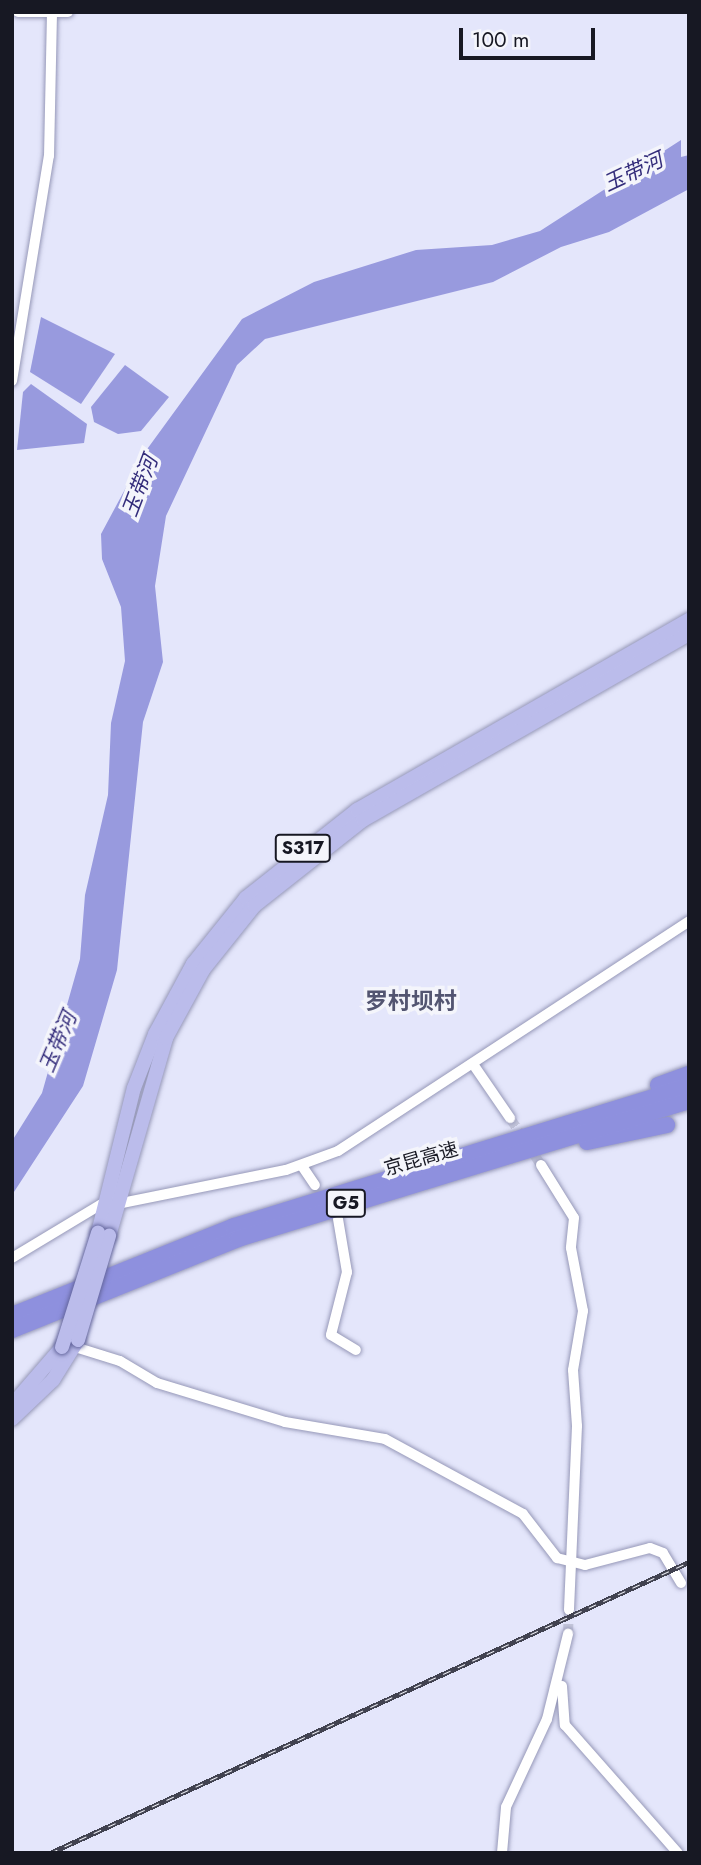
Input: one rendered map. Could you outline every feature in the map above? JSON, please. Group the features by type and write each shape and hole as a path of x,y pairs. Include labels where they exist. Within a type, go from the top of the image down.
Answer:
{"highway":[{"path":"489,1147 689,1074"},
{"name":"京昆高速","path":"12,1315 234,1226 689,1086"},
{"name":"京昆高速","path":"12,1330 204,1252 431,1178 689,1101"},
{"path":"431,1178 667,1125"}],"main road":[{"name":"S317","path":"12,1419 53,1380 72,1345 155,1034 193,964 246,898 357,810 689,620"},
{"name":"S317","path":"111,1203 166,1038 203,970 254,906 363,820 689,634"},
{"name":"S317","path":"12,1405 72,1345"}],"street":[{"path":"18,12 68,12"},
{"path":"12,381 49,156 52,14"},
{"path":"14,1257 111,1203 302,1166 338,1151 475,1067 689,921"},
{"path":"475,1067 510,1118"},
{"path":"541,1165 574,1218 571,1248 583,1311 573,1370 569,1610"},
{"path":"302,1166 315,1185"},
{"path":"338,1219 346,1272 331,1335 356,1350"},
{"path":"72,1345 120,1361 157,1383 285,1422 394,1443 523,1514 554,1556 570,1563 585,1565 650,1548 664,1554 681,1583"},
{"path":"502,1853 506,1807 561,1673 568,1634"},
{"path":"561,1673 565,1725 678,1853"}],"water":[{"name":"玉带河","path":"681,140 681,157 689,155 689,189 609,232 561,247 493,282 265,339 237,365 166,516 155,586 163,662 143,722 117,970 83,1086 12,1195 12,1141 42,1093 80,959 85,895 108,795 111,723 125,661 121,607 102,559 101,534 145,452 242,319 314,282 416,250 492,245 540,231"},
{"path":"41,317 115,354 81,404 30,372"},
{"path":"125,365 169,397 141,431 118,434 94,422 91,407"},
{"path":"31,384 87,424 84,443 17,450 23,392"}],"tunnel":[{"path":"510,1118 541,1165"},
{"path":"568,1634 569,1610"}],"railway":[{"path":"50,1853 689,1562"}],"district":[{"name":"罗村坝村","path":"411,1001"}]}
